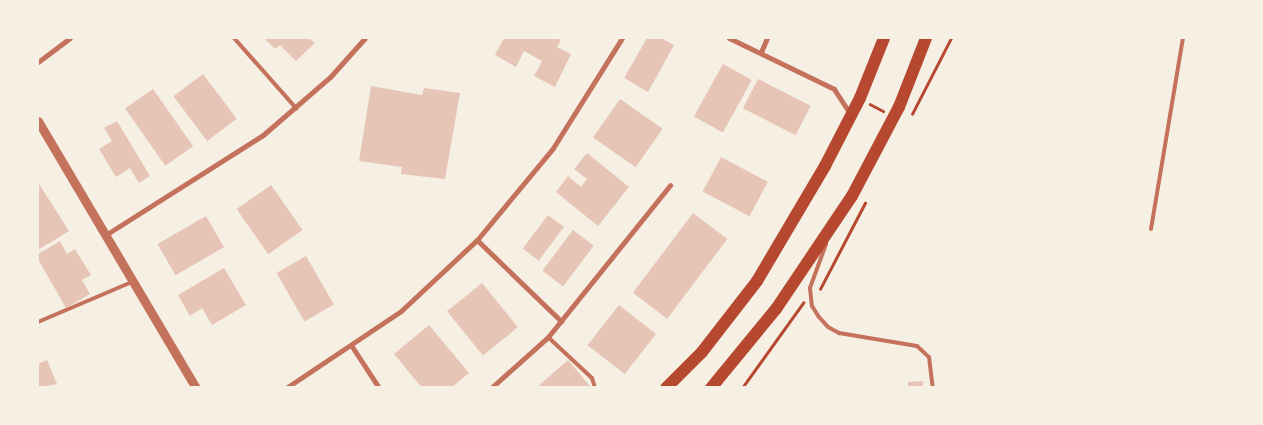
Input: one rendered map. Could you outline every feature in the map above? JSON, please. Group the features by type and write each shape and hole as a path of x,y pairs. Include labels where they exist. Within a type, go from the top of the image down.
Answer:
{"main road":[{"path":"666,388 702,352 757,281 851,116 884,38"},
{"path":"711,388 776,309 833,225 884,138 926,38"}],"street":[{"path":"38,62 70,38"},
{"path":"108,234 239,152 296,108 365,38"},
{"path":"286,388 401,311 477,240 553,148 622,38"},
{"path":"729,38 761,52 834,90 851,116"},
{"path":"761,52 767,38"},
{"path":"38,121 108,234 196,388"},
{"path":"491,388 548,337 670,185"},
{"path":"477,240 561,321"},
{"path":"351,345 379,388"}],"lane":[{"path":"234,38 296,108"},
{"path":"1151,229 1183,38"},
{"path":"833,225 810,288 812,306 818,317 839,333 917,346 929,357 933,388"},
{"path":"38,322 134,281"},
{"path":"548,337 592,378 595,388"}],"path":[{"path":"742,388 779,340"}],"building":[{"path":"264,38 309,38 315,43 296,61 280,45 275,49"},
{"path":"504,38 556,38 561,40 557,47 571,54 555,87 534,76 542,61 524,51 516,67 495,55"},
{"path":"647,38 661,38 674,45 648,92 624,78"},
{"path":"723,64 752,80 723,132 694,116"},
{"path":"203,74 237,119 207,141 173,96"},
{"path":"758,79 811,106 796,135 743,108"},
{"path":"371,86 422,95 424,88 460,93 445,179 401,174 402,167 359,161"},
{"path":"153,89 193,146 165,166 125,109"},
{"path":"620,99 663,129 636,167 593,138"},
{"path":"117,121 150,176 139,183 130,168 116,177 99,149 112,141 104,128"},
{"path":"587,153 629,187 598,226 556,192 568,176 581,187 587,179 574,169"},
{"path":"721,157 768,182 749,216 703,191"},
{"path":"38,185 69,231 38,250"},
{"path":"271,185 303,230 268,254 237,209"},
{"path":"693,213 727,239 667,319 633,293"},
{"path":"548,215 564,227 539,261 523,249"},
{"path":"206,216 224,247 176,275 158,244"},
{"path":"573,230 594,246 563,286 542,271"},
{"path":"60,241 67,254 75,249 91,275 82,280 90,294 66,308 38,259 38,254"},
{"path":"306,256 334,304 305,321 277,273"},
{"path":"224,268 246,305 212,325 202,308 190,316 178,295"},
{"path":"482,283 518,327 483,356 447,311"},
{"path":"619,305 656,334 625,374 588,345"},
{"path":"429,325 469,373 451,388 422,388 394,354"},
{"path":"47,360 57,384 38,388 38,364"},
{"path":"568,360 590,386 536,388"},
{"path":"923,381 923,388 908,388 908,382"}]}
